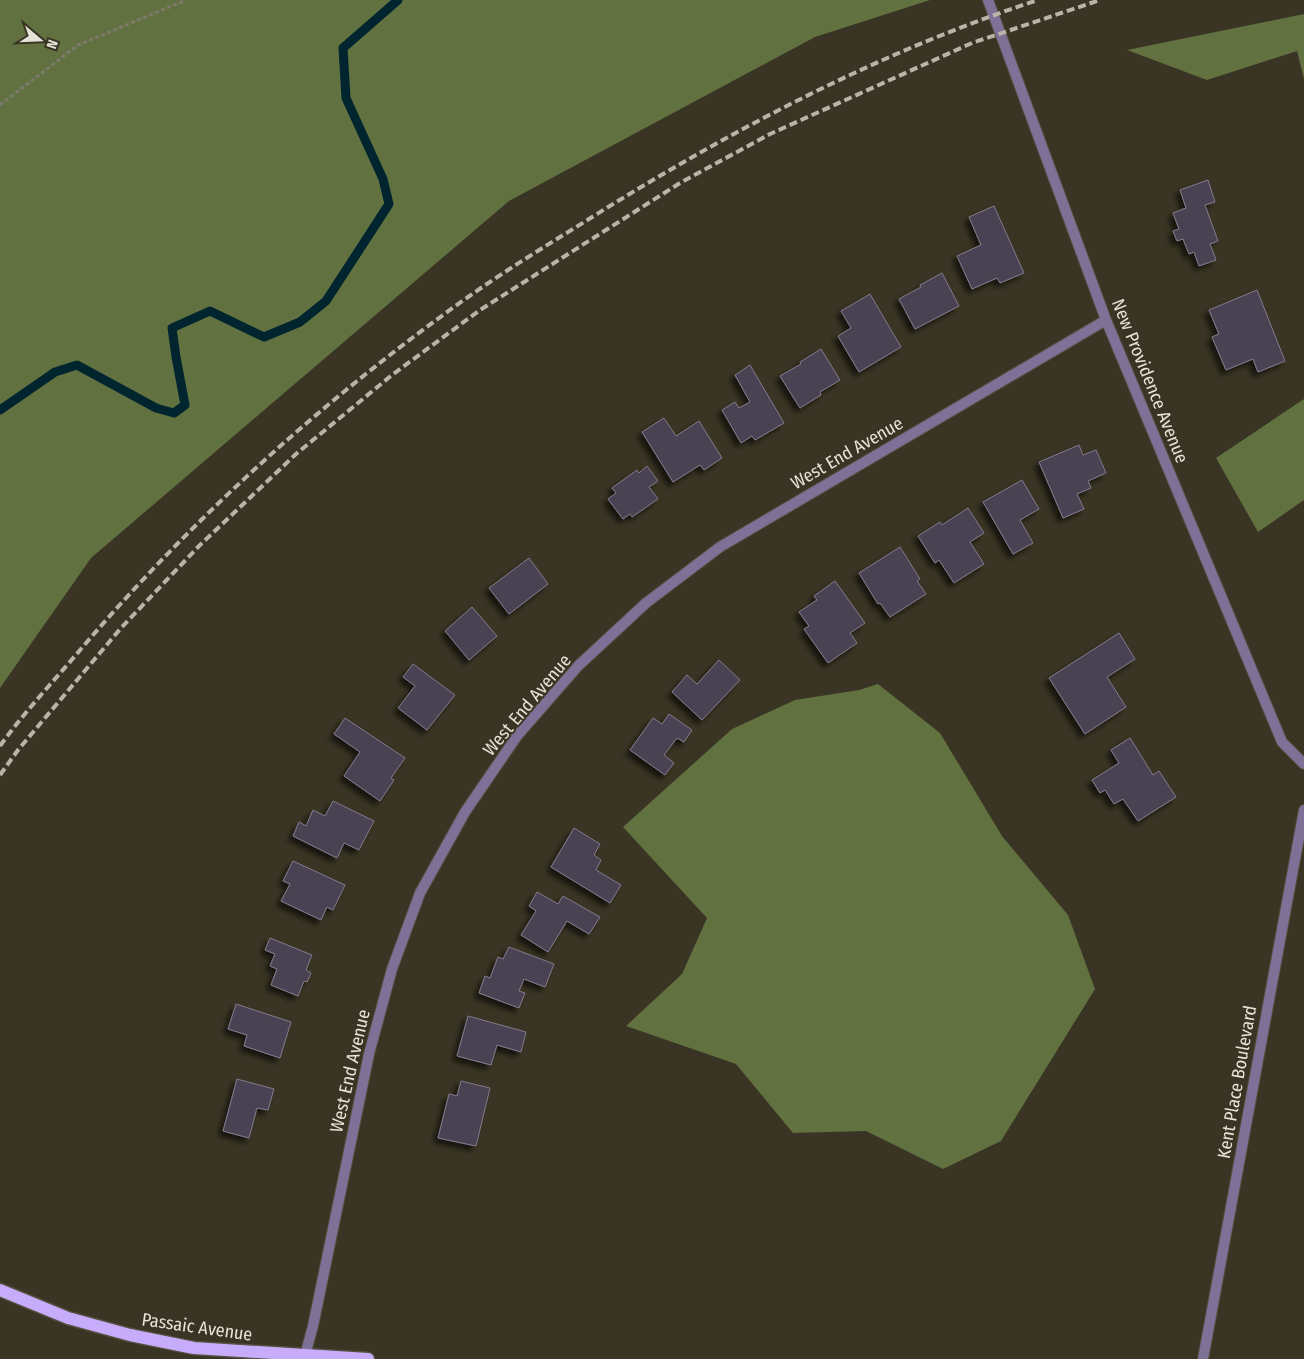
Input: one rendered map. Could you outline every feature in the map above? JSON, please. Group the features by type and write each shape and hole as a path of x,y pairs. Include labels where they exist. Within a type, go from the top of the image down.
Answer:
{"main road":[{"name":"Passaic Avenue","path":"0,1290 68,1318 130,1335 194,1348 304,1358 368,1359"}],"street":[{"name":"New Providence Avenue","path":"988,0 1106,320 1282,742 1304,764"},
{"name":"West End Avenue","path":"304,1358 313,1326 369,1054 392,969 420,893 464,812 518,736 585,660 646,603 720,547 1106,320"},
{"name":"Kent Place Boulevard","path":"1202,1359 1304,810"}],"path":[{"path":"0,105 78,45 186,0"}],"green space":[{"path":"0,0 930,0 815,37 509,201 91,558 0,688"},
{"path":"1304,14 1304,79 1297,51 1207,80 1127,50"},
{"path":"1304,399 1304,500 1258,532 1216,458"},
{"path":"878,684 940,733 1002,836 1068,915 1095,989 1001,1141 943,1169 866,1131 793,1133 736,1064 626,1026 682,974 707,918 623,827 732,729 795,700 859,690"}],"building":[{"path":"1208,180 1215,202 1205,205 1218,241 1210,244 1216,260 1199,266 1194,252 1189,254 1183,239 1177,241 1173,231 1179,229 1173,213 1186,208 1180,190"},
{"path":"994,206 1024,273 1000,283 997,278 972,289 957,256 981,245 969,217"},
{"path":"942,273 959,306 915,329 899,299"},
{"path":"1257,290 1285,361 1258,372 1253,359 1226,370 1212,337 1219,334 1209,310"},
{"path":"870,294 901,347 859,372 838,336 851,328 841,311"},
{"path":"821,349 840,380 820,392 821,395 800,408 780,376 801,364 800,362"},
{"path":"750,365 784,423 755,440 752,436 741,443 722,410 735,402 739,408 750,402 735,375"},
{"path":"664,418 676,436 699,421 722,458 704,470 700,465 673,482 642,432"},
{"path":"1079,445 1083,455 1096,450 1106,473 1088,481 1091,488 1077,494 1084,509 1063,518 1039,462"},
{"path":"647,466 658,481 649,487 658,499 632,517 630,514 623,519 608,499 616,493 612,488 637,470 639,473"},
{"path":"1022,480 1039,509 1020,520 1033,543 1013,554 983,502"},
{"path":"968,508 984,533 970,542 984,564 954,583 939,560 935,563 918,536 940,522 942,525"},
{"path":"900,547 920,579 917,581 926,594 890,617 880,603 878,604 859,573"},
{"path":"529,558 548,584 509,614 489,588"},
{"path":"835,581 865,623 850,633 857,643 828,663 804,629 809,626 799,612 817,600 814,596"},
{"path":"472,607 497,636 469,660 445,631"},
{"path":"1119,633 1135,659 1107,677 1126,707 1085,734 1049,678"},
{"path":"719,660 740,680 702,720 672,692 687,675 697,684"},
{"path":"413,664 455,695 427,730 398,708 415,686 403,677"},
{"path":"669,714 692,730 684,742 677,738 664,755 674,763 665,775 630,750 653,718 662,724"},
{"path":"345,718 405,758 391,778 394,780 380,801 344,776 360,752 334,734"},
{"path":"1130,738 1153,775 1159,771 1176,797 1138,821 1123,799 1114,804 1105,790 1100,793 1092,780 1119,763 1111,750"},
{"path":"333,801 374,821 359,850 344,843 337,858 293,836 299,822 306,826 313,810 325,816"},
{"path":"574,828 600,844 594,855 601,860 596,870 621,885 610,903 551,867"},
{"path":"293,861 345,885 333,910 327,907 321,920 281,901 290,884 283,881"},
{"path":"537,892 558,904 563,896 600,917 589,934 567,921 548,952 521,935 536,911 529,906"},
{"path":"270,938 312,955 306,970 311,973 307,982 304,981 298,996 271,985 277,969 270,966 275,954 265,950"},
{"path":"509,947 554,964 545,987 524,979 519,991 525,993 519,1008 479,993 485,976 490,978 498,957 503,959"},
{"path":"236,1004 291,1022 280,1058 244,1046 247,1035 228,1029"},
{"path":"468,1016 526,1032 521,1052 497,1045 491,1065 457,1056"},
{"path":"237,1079 274,1089 268,1110 257,1108 249,1138 223,1131"},
{"path":"461,1081 490,1088 476,1146 438,1138 449,1094 457,1096"}],"waterway":[{"path":"0,410 55,372 77,365 156,408 174,413 185,405 172,328 210,311 264,337 300,322 326,301 389,204 383,179 346,98 343,48 398,0"}],"railway":[{"path":"0,746 37,700 119,606 212,510 310,420 414,336 468,297 656,178 761,119 870,66 925,42 1038,0"},
{"path":"0,775 18,750 121,628 200,545 296,454 392,375 480,310 680,183 770,134 972,43 1100,0"}]}
